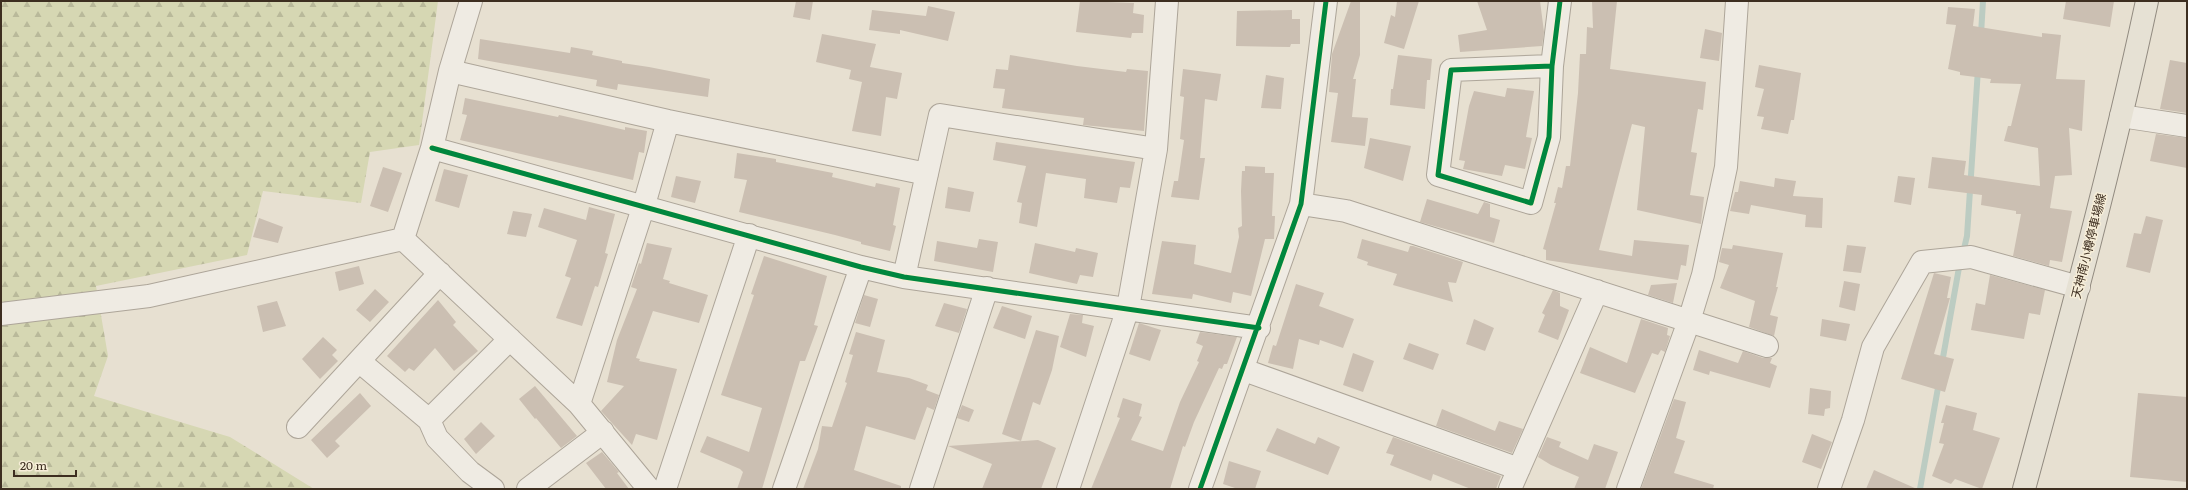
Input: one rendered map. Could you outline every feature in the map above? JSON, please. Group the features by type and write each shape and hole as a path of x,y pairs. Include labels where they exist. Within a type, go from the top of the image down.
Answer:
{"main road":[{"name":"天神南小樽停車場線","path":"2024,489 2079,287 2121,116 2147,1"}],"street":[{"path":"403,239 432,148 450,72 472,1"},
{"path":"1068,489 1128,308 1156,149 1167,1"},
{"path":"1200,489 1259,328 1301,204 1326,1"},
{"path":"1552,66 1451,70 1438,175 1531,203 1549,137 1552,66 1560,1"},
{"path":"1628,489 1689,321 1703,275 1726,167 1737,1"},
{"path":"450,72 668,121 927,174"},
{"path":"904,277 940,114 1156,149"},
{"path":"2121,116 2187,126"},
{"path":"579,404 644,205 668,121"},
{"path":"432,148 644,205 861,267 904,277 1259,328"},
{"path":"1301,204 1346,211 1767,346"},
{"path":"665,489 748,235"},
{"path":"403,239 579,404 649,489"},
{"path":"1,314 149,296 403,239"},
{"path":"1829,489 1853,420 1873,347 1922,262 1970,257 2079,287"},
{"path":"784,489 861,267"},
{"path":"298,427 440,274"},
{"path":"921,489 987,288"},
{"path":"1510,489 1597,291"},
{"path":"429,420 510,339"},
{"path":"359,361 429,420 437,438 470,472 493,489"},
{"path":"1244,370 1519,469"},
{"path":"528,489 603,432"}],"green space":[{"path":"1,1 438,1 419,145 370,152 361,203 263,191 247,255 96,286 108,356 94,396 230,437 314,489 1,489"}],"building":[{"path":"796,1 813,1 810,20 793,17"},
{"path":"1080,1 1134,3 1133,13 1144,15 1143,33 1132,33 1131,38 1076,32"},
{"path":"1351,1 1360,1 1360,55 1353,79 1356,79 1352,117 1368,118 1365,146 1331,142 1338,93 1329,92 1332,54"},
{"path":"1397,1 1419,1 1404,49 1384,43 1391,15 1395,17"},
{"path":"1477,1 1540,1 1544,32 1542,46 1460,52 1458,35 1487,30"},
{"path":"1592,1 1617,1 1610,69 1706,82 1703,110 1698,109 1691,152 1697,153 1690,195 1704,197 1701,224 1637,210 1645,127 1632,124 1599,250 1632,256 1634,240 1689,245 1686,266 1681,265 1678,280 1546,260 1546,250 1543,249 1556,203 1554,203 1558,187 1562,188 1566,166 1570,166 1578,93 1580,54 1586,54 1587,27 1593,28"},
{"path":"2066,1 2114,1 2110,27 2063,19"},
{"path":"928,6 955,12 948,41 900,30 900,34 869,30 872,10 926,16"},
{"path":"1948,7 1975,9 1973,26 2042,37 2042,33 2061,35 2056,79 2085,80 2082,131 2069,128 2072,175 2055,176 2050,208 2072,211 2062,262 2050,260 2049,266 2013,256 2021,214 2016,214 2016,211 1981,205 1982,195 1928,188 1932,157 1966,161 1964,175 2040,186 2038,148 2004,141 2008,126 2011,126 2021,84 1990,83 1991,79 1960,75 1960,72 1948,69 1956,25 1946,24"},
{"path":"1292,10 1292,19 1300,19 1300,44 1291,44 1290,47 1236,46 1237,11"},
{"path":"1705,29 1722,33 1719,61 1700,58"},
{"path":"822,34 876,44 870,67 902,73 897,99 886,97 881,136 852,131 862,82 849,79 851,70 816,62"},
{"path":"480,39 570,53 571,47 593,51 592,55 622,61 622,63 710,79 708,97 618,84 617,90 596,86 597,80 478,59"},
{"path":"1010,55 1126,72 1127,69 1148,71 1144,131 1083,125 1084,118 1002,108 1005,89 993,88 996,69 1008,70"},
{"path":"1398,55 1432,59 1430,80 1427,80 1425,109 1390,105 1391,89 1393,89"},
{"path":"2170,60 2187,63 2187,113 2160,109"},
{"path":"1759,65 1801,73 1794,120 1791,120 1788,134 1761,129 1764,117 1757,116 1764,89 1755,87"},
{"path":"1183,69 1221,74 1217,101 1205,99 1200,158 1205,158 1199,200 1171,197 1174,181 1178,181 1184,140 1180,139 1184,97 1180,96"},
{"path":"1266,75 1284,78 1281,109 1261,108"},
{"path":"1507,88 1534,91 1526,137 1532,138 1525,169 1505,165 1502,176 1463,169 1465,161 1459,160 1469,106 1474,91 1505,97"},
{"path":"465,98 558,117 559,115 625,130 625,127 647,131 644,153 639,152 633,180 460,140 467,115 462,114"},
{"path":"2156,134 2187,138 2187,168 2150,161"},
{"path":"1370,138 1411,146 1403,181 1364,168"},
{"path":"996,142 1135,162 1130,188 1120,187 1117,203 1084,198 1086,179 1046,173 1037,227 1019,223 1022,203 1017,202 1026,166 993,160"},
{"path":"737,153 776,159 776,162 833,173 832,177 875,187 876,183 900,188 893,225 896,226 890,251 861,244 861,242 835,235 739,212 747,180 734,178"},
{"path":"1245,166 1265,167 1265,173 1274,173 1272,216 1275,216 1274,239 1265,239 1251,296 1233,292 1231,303 1193,294 1192,299 1152,294 1162,241 1196,245 1194,264 1231,273 1239,237 1238,228 1242,226 1242,171 1245,171"},
{"path":"383,167 402,173 388,212 370,206"},
{"path":"444,169 468,175 459,208 435,201"},
{"path":"676,176 701,181 695,203 671,197"},
{"path":"1898,176 1915,178 1911,205 1894,202"},
{"path":"1775,178 1796,181 1793,196 1823,198 1822,228 1805,227 1806,215 1751,205 1749,214 1730,211 1735,192 1738,192 1740,181 1774,187"},
{"path":"948,187 974,192 970,212 945,208"},
{"path":"1427,199 1478,214 1484,202 1490,204 1490,217 1500,220 1494,243 1420,222"},
{"path":"589,207 615,214 605,253 608,254 598,287 595,286 582,326 556,318 571,278 565,276 577,240 538,227 544,208 586,220"},
{"path":"513,211 532,214 526,237 507,234"},
{"path":"2146,216 2163,220 2150,273 2126,267 2134,233 2141,234"},
{"path":"259,218 283,227 278,243 253,237"},
{"path":"979,239 998,242 993,272 934,261 937,241 977,248"},
{"path":"1362,239 1408,252 1410,246 1413,246 1463,262 1456,283 1448,282 1453,302 1393,285 1397,274 1367,265 1368,262 1357,258"},
{"path":"647,243 672,248 663,279 670,281 669,283 708,295 699,323 653,311 636,358 640,359 639,361 677,369 657,440 636,434 632,445 601,411 624,386 607,382 617,340 637,289 631,287 639,263 641,264"},
{"path":"1035,243 1075,252 1076,248 1098,253 1093,277 1080,275 1077,284 1029,273"},
{"path":"1733,245 1783,253 1776,287 1778,287 1770,315 1778,317 1774,336 1749,327 1755,301 1720,288 1729,265 1719,262 1722,248 1732,249"},
{"path":"1847,245 1866,247 1861,273 1843,271"},
{"path":"764,256 827,276 814,325 818,326 805,361 800,361 762,489 737,489 743,472 740,469 700,452 707,436 749,452 762,408 721,395 754,295 751,294"},
{"path":"359,266 364,284 339,291 335,272"},
{"path":"1934,273 1951,277 1947,298 1950,298 1934,354 1954,359 1945,392 1901,379"},
{"path":"1990,275 2045,290 2040,315 2029,313 2024,339 1971,330 1976,303 1985,305"},
{"path":"1844,281 1860,284 1855,311 1839,307"},
{"path":"1677,283 1673,303 1648,295 1651,285"},
{"path":"1296,284 1324,293 1319,306 1354,319 1343,348 1320,340 1319,345 1299,339 1293,369 1268,363 1273,345 1276,346"},
{"path":"375,289 389,302 370,322 356,310"},
{"path":"1553,290 1560,293 1560,306 1569,310 1558,340 1538,332 1545,315 1542,313"},
{"path":"864,295 878,299 870,327 855,323"},
{"path":"438,300 456,322 453,325 478,351 454,371 435,348 414,371 409,368 405,372 387,356"},
{"path":"277,301 286,326 263,332 257,306"},
{"path":"944,303 967,309 959,333 935,326"},
{"path":"1002,306 1032,316 1025,339 993,328"},
{"path":"1070,314 1083,315 1082,323 1094,326 1086,357 1060,347"},
{"path":"1474,319 1494,328 1485,351 1466,344"},
{"path":"1641,319 1668,328 1667,335 1670,336 1665,352 1661,350 1658,355 1652,353 1635,393 1580,373 1590,347 1627,363"},
{"path":"1822,319 1850,324 1846,341 1820,336"},
{"path":"1139,323 1161,330 1150,361 1129,354"},
{"path":"1036,330 1059,336 1052,370 1040,405 1033,402 1021,441 1002,434"},
{"path":"856,332 885,340 877,372 909,378 928,385 926,390 939,395 934,410 927,407 915,440 866,426 854,470 901,486 901,489 803,489 818,449 822,426 832,427 847,383 845,382 853,355 849,354"},
{"path":"1200,332 1237,337 1227,364 1224,364 1222,369 1219,368 1194,422 1185,447 1183,446 1170,489 1091,489 1120,418 1117,417 1123,398 1142,404 1139,416 1142,417 1131,440 1163,451 1180,402 1199,362 1197,361 1203,346 1196,343"},
{"path":"323,337 337,350 332,355 338,361 320,379 302,359"},
{"path":"1409,343 1439,354 1433,370 1403,359"},
{"path":"1699,350 1738,363 1743,351 1763,358 1772,358 1770,363 1777,366 1770,388 1710,371 1709,375 1693,370"},
{"path":"1353,353 1374,361 1363,392 1343,385"},
{"path":"535,386 577,436 561,448 519,399"},
{"path":"1810,388 1831,391 1830,408 1825,409 1824,416 1808,414"},
{"path":"360,393 371,406 335,441 340,446 327,458 311,440"},
{"path":"2138,393 2187,397 2187,482 2130,477"},
{"path":"1674,399 1686,402 1676,438 1685,441 1674,473 1714,485 1713,489 1641,489"},
{"path":"962,405 974,410 969,422 957,418"},
{"path":"1946,405 1977,413 1973,430 2000,438 1982,489 1955,479 1951,484 1932,476 1944,444 1939,443 1944,423 1941,423"},
{"path":"1442,409 1495,431 1499,421 1523,429 1512,453 1436,426"},
{"path":"481,422 495,436 476,454 464,439"},
{"path":"1277,428 1315,444 1318,437 1340,447 1328,475 1266,451"},
{"path":"1812,434 1832,442 1821,469 1802,462"},
{"path":"1393,437 1501,476 1496,489 1471,489 1433,474 1431,481 1390,465 1394,455 1386,453"},
{"path":"1547,437 1561,442 1559,447 1588,460 1594,444 1618,452 1605,489 1574,489 1579,477 1551,465 1538,457"},
{"path":"1038,440 1056,448 1041,489 982,489 992,464 948,446"},
{"path":"602,452 619,472 617,473 629,489 606,489 586,463"},
{"path":"1229,461 1261,471 1255,489 1238,489 1223,484"},
{"path":"1874,470 1917,489 1866,489"}],"waterway":[{"path":"1981,34 1983,1"},
{"path":"1963,253 1967,236 1978,69"},
{"path":"1942,363 1960,262"},
{"path":"1920,489 1939,382"}],"cycle path":[{"path":"1200,489 1301,204 1326,1"},
{"path":"1552,66 1451,70 1438,175 1531,203 1549,137 1552,66 1560,1"},
{"path":"432,148 861,267 904,277 1259,328"}]}
